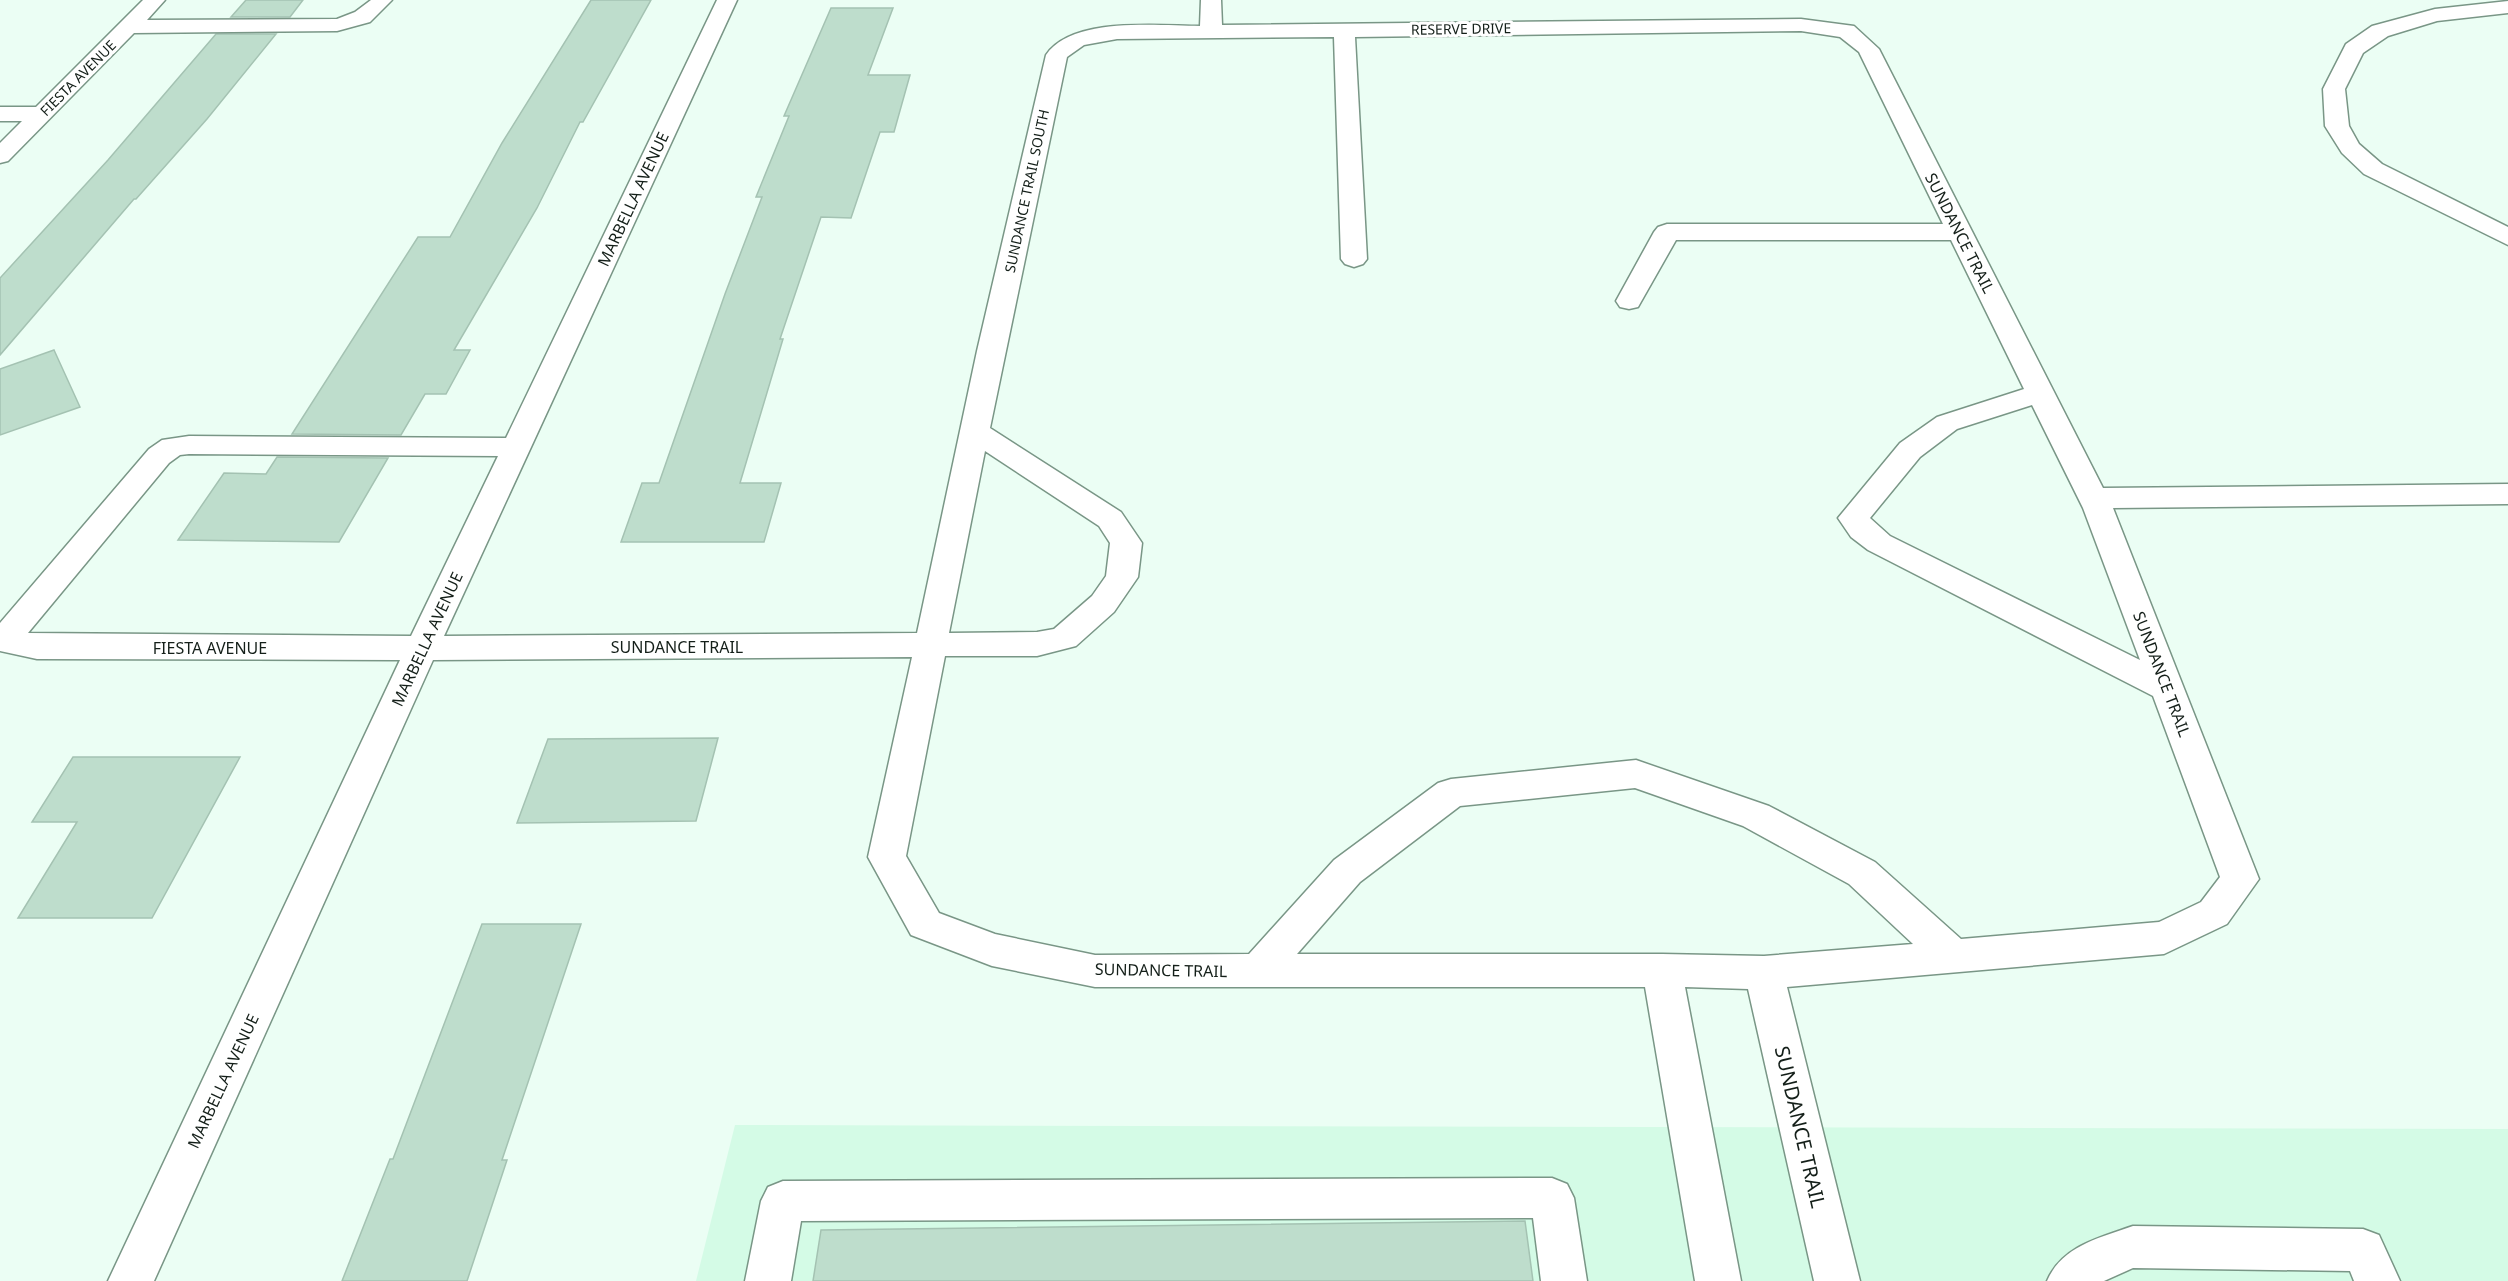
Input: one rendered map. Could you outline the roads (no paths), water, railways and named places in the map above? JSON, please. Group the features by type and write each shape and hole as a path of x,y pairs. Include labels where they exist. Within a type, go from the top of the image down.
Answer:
{"street":[{"name":"FIESTA AVENUE","path":"0,156 155,0"},
{"path":"128,27 337,26 358,21 373,12 382,0"},
{"name":"MARBELLA AVENUE","path":"131,1281 422,648 727,0"},
{"path":"1210,32 1211,0"},
{"path":"2508,7 2435,15 2380,31 2354,49 2334,89 2337,126 2350,148 2373,169 2508,237"},
{"name":"RESERVE DRIVE","path":"1077,39 1117,33 1344,30 1678,18 1801,25 1846,32"},
{"path":"1344,30 1354,259"},
{"name":"SUNDANCE TRAIL","path":"991,351 887,857 925,924 992,950 1095,971 1662,970 1764,973 2164,938 2214,913 2240,879 2092,498 1868,49 1846,32"},
{"name":"SUNDANCE TRAIL SOUTH","path":"991,351 1057,55 1077,39"},
{"path":"0,114 42,114"},
{"path":"1629,301 1667,232 1960,232"},
{"path":"2040,393 1947,423 1910,450 1854,518 1862,530 1879,543 2168,689"},
{"path":"932,645 1037,644 1064,638 1103,604 1122,577 1126,543 1110,519 975,431"},
{"path":"2,639 159,456 172,447 189,445 517,447"},
{"path":"2092,498 2508,494"},
{"name":"FIESTA AVENUE","path":"2,639 37,647 422,648"},
{"name":"SUNDANCE TRAIL","path":"422,648 932,645"},
{"path":"1258,971 1347,870 1451,793 1636,774 1756,816 1862,873 1954,957"},
{"path":"1662,970 1718,1281"},
{"name":"SUNDANCE TRAIL","path":"1764,973 1837,1281"},
{"path":"768,1281 783,1201 1552,1198 1564,1281"},
{"path":"2070,1281 2078,1272 2094,1263 2133,1247 2370,1266"}]}
